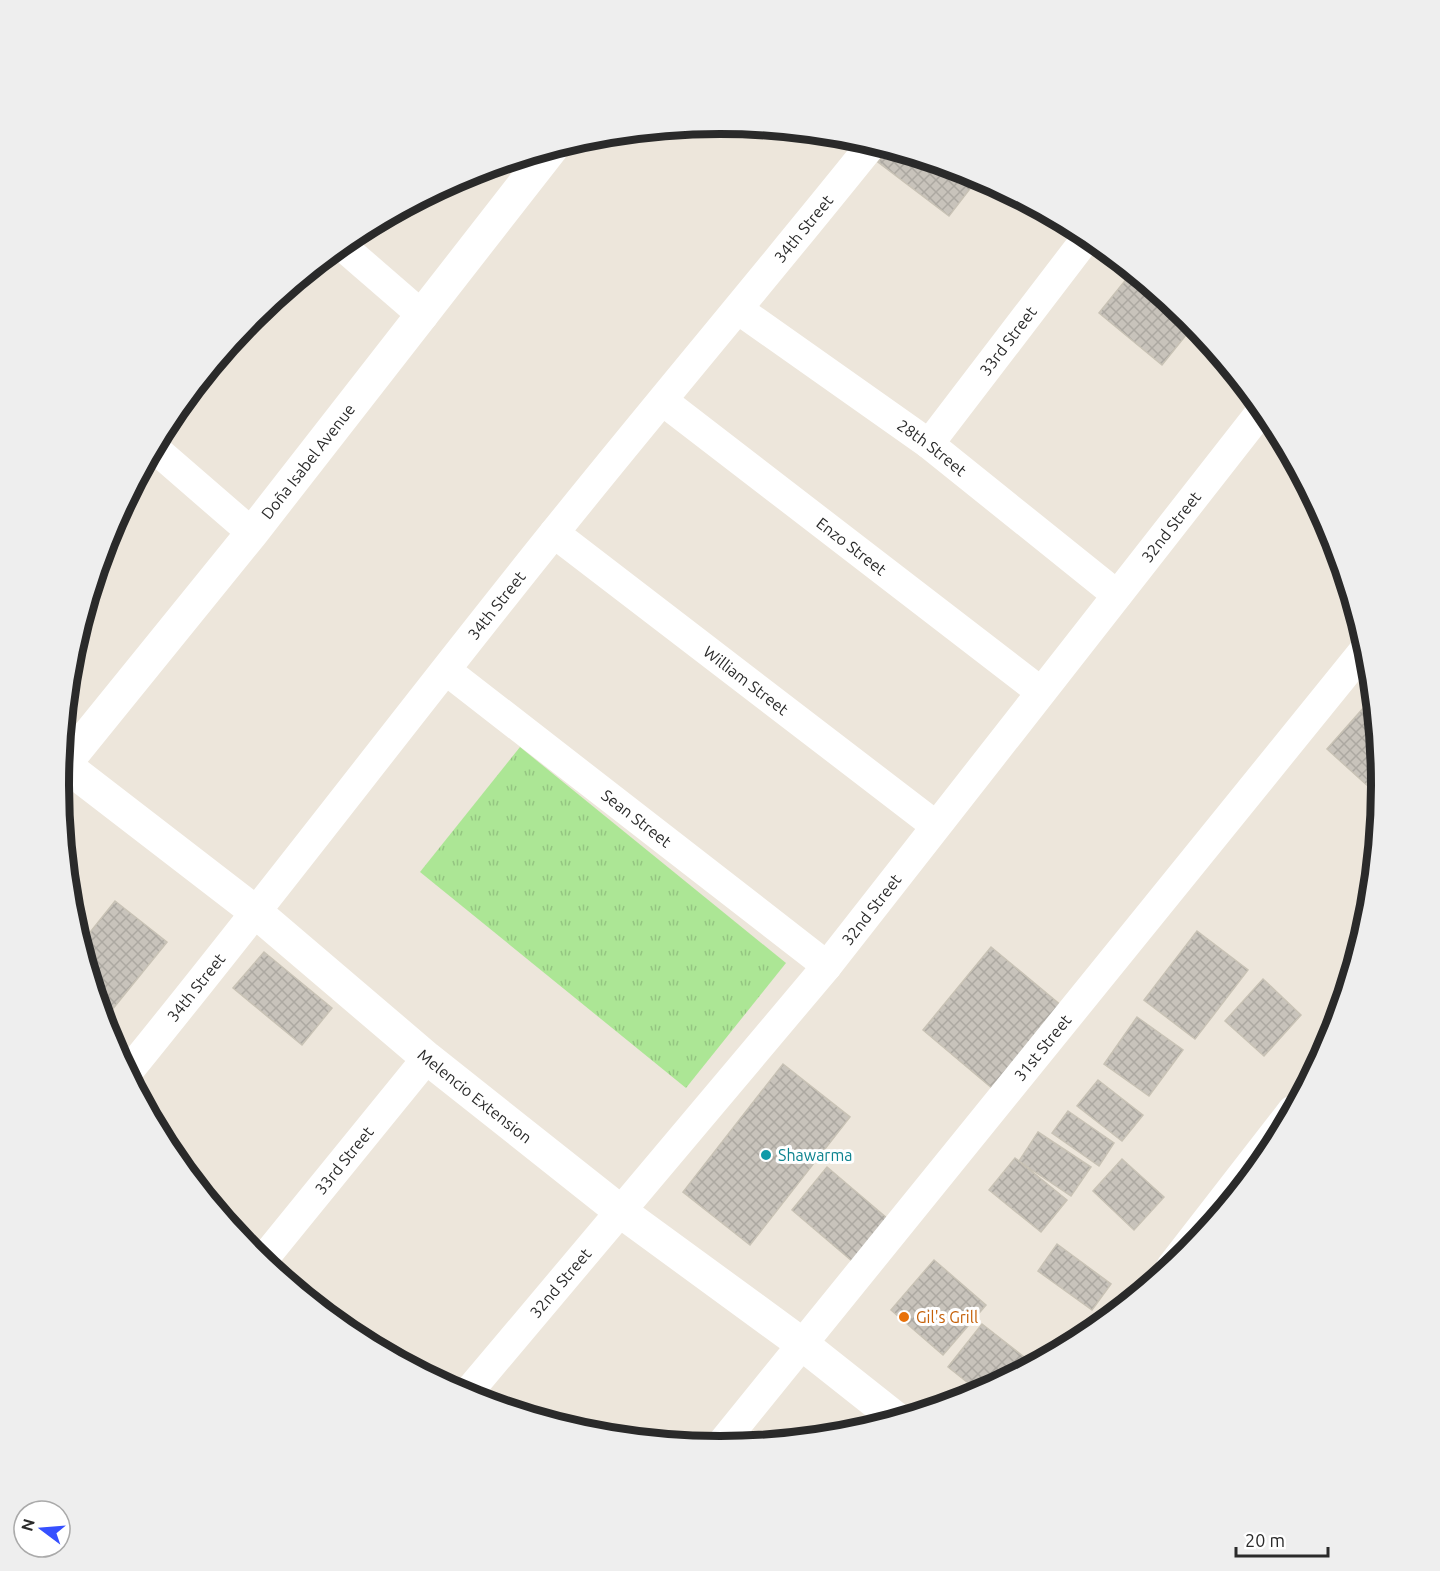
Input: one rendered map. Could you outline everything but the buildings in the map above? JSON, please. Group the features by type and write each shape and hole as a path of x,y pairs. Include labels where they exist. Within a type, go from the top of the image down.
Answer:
{"street":[{"name":"34th Street","path":"133,1066 256,913 554,533 739,310 866,152"},
{"name":"Doña Isabel Avenue","path":"70,757 252,533 543,160"},
{"name":"33rd Street","path":"929,444 1082,244"},
{"path":"348,251 423,316"},
{"name":"28th Street","path":"739,310 929,444 1117,595"},
{"name":"Enzo Street","path":"663,402 1041,692"},
{"name":"32nd Street","path":"472,1387 826,966 1256,417"},
{"path":"160,453 252,533"},
{"name":"William Street","path":"554,533 936,826"},
{"name":"31st Street","path":"728,1436 1358,658"},
{"name":"Sean Street","path":"447,671 826,966"},
{"name":"Melencio Extension","path":"69,772 256,913 427,1058 620,1211 802,1344 890,1413"},
{"name":"33rd Street","path":"269,1254 427,1058"}],"green space":[{"path":"520,747 786,963 686,1088 420,872"}],"place":[{"name":"Shawarma","path":"766,1155"},
{"name":"Gil's Grill","path":"904,1317"}]}
